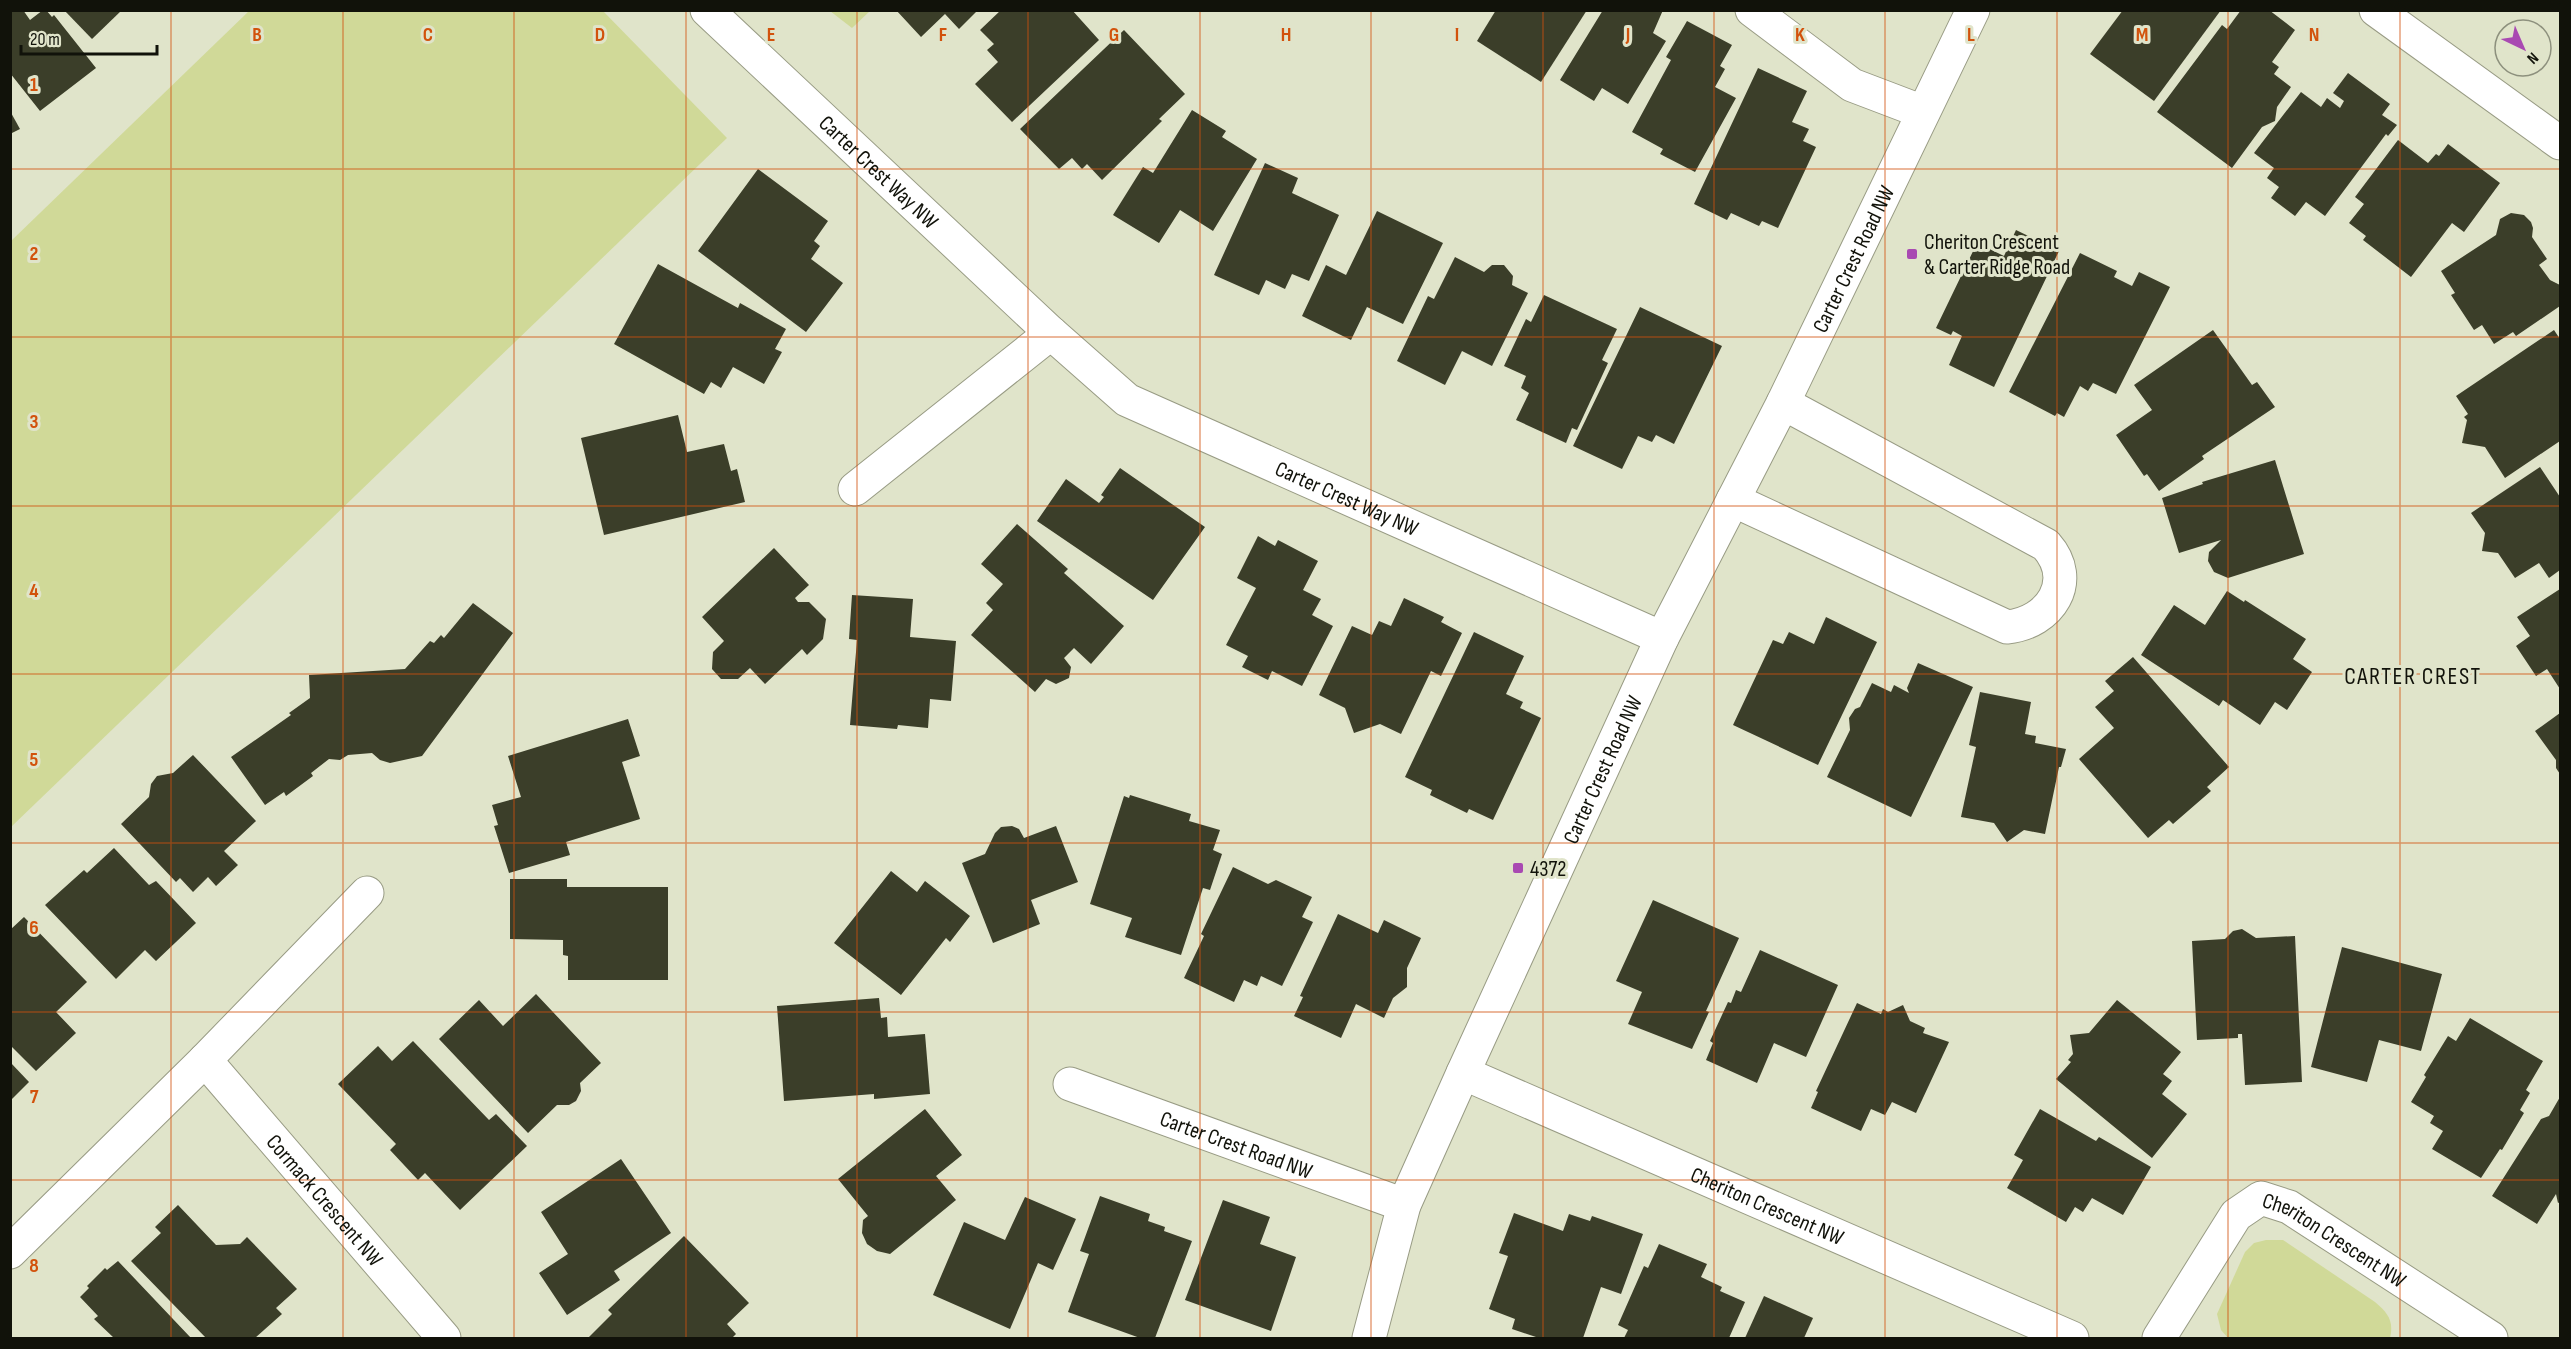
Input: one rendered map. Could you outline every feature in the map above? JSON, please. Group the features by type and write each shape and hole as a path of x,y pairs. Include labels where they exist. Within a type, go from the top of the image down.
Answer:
{"street":[{"name":"Carter Crest Way NW","path":"707,10 1051,333 1127,400 1662,638"},
{"path":"1752,10 1851,85 1923,112"},
{"name":"Carter Crest Road NW","path":"1369,1338 1404,1204 1463,1073 1662,638 1783,403 1973,10"},
{"path":"2376,10 2560,143"},
{"path":"855,489 1051,333"},
{"path":"1733,500 2007,627 2024,626 2052,603 2059,588 2060,572 2057,558 2046,545 1783,403"},
{"path":"10,1252 205,1060 367,893"},
{"name":"Cormack Crescent NW","path":"205,1060 444,1338"},
{"name":"Cheriton Crescent NW","path":"1463,1073 2072,1338"},
{"name":"Carter Crest Road NW","path":"1070,1084 1404,1204"},
{"name":"Cheriton Crescent NW","path":"2159,1338 2236,1215 2261,1198 2289,1207 2491,1338"}],"green space":[{"path":"249,11 603,11 727,138 11,827 11,241"},
{"path":"830,11 870,11 852,28"},
{"path":"2283,1240 2375,1302 2389,1318 2390,1338 2228,1338 2221,1330 2217,1314 2245,1252 2254,1243"}],"building":[{"path":"10,10 23,10 30,20 43,10 46,10 52,17 54,15 96,68 40,111 10,73"},
{"path":"64,10 122,10 92,39"},
{"path":"896,10 978,10 959,29 945,14 921,37"},
{"path":"1001,10 1072,10 1099,40 1012,122 975,84 998,62 987,50 994,44 980,30"},
{"path":"1496,10 1587,10 1541,82 1477,41"},
{"path":"1603,10 1663,10 1653,33 1666,41 1628,104 1602,88 1594,101 1560,80"},
{"path":"2123,10 2221,10 2154,101 2090,54"},
{"path":"2241,10 2269,10 2295,30 2272,62 2279,67 2274,74 2291,87 2277,107 2275,121 2262,127 2232,168 2157,112 2222,25 2227,29"},
{"path":"1687,21 1732,45 1720,66 1725,69 1715,87 1736,98 1695,172 1660,154 1663,149 1632,132 1671,60 1666,57"},
{"path":"1124,30 1185,94 1159,119 1162,121 1102,180 1087,164 1082,169 1072,158 1059,169 1020,129"},
{"path":"1758,68 1807,91 1792,122 1809,129 1803,141 1816,147 1778,228 1762,221 1759,226 1731,213 1727,220 1694,204"},
{"path":"2348,73 2390,104 2382,115 2397,125 2388,136 2386,134 2325,216 2306,202 2295,216 2271,198 2279,187 2267,178 2274,168 2254,153 2301,92 2321,107 2327,98 2340,108 2344,101 2333,93"},
{"path":"1192,110 1226,131 1222,137 1257,159 1213,231 1180,210 1159,243 1113,215 1143,167 1153,173"},
{"path":"10,111 20,129 10,134"},
{"path":"2398,140 2428,163 2436,154 2439,156 2448,144 2500,183 2464,232 2452,223 2411,277 2363,240 2366,236 2349,223 2364,204 2355,197"},
{"path":"1265,163 1298,178 1292,193 1339,215 1309,281 1292,274 1285,289 1266,280 1259,295 1214,275"},
{"path":"758,169 828,221 814,241 820,246 811,259 843,283 806,332 698,251"},
{"path":"1377,211 1443,243 1403,324 1367,307 1351,340 1302,316 1326,265 1346,275"},
{"path":"2511,213 2524,215 2531,222 2532,237 2547,259 2539,265 2550,280 2560,285 2560,306 2516,336 2513,332 2494,344 2482,325 2474,330 2451,295 2455,293 2441,271 2496,235 2500,219"},
{"path":"2016,230 2059,251 1994,387 1949,365 1962,336 1953,331 1951,335 1936,328 1977,243 2004,256"},
{"path":"2080,253 2117,271 2114,277 2132,286 2139,272 2170,287 2116,394 2093,383 2088,391 2080,386 2064,417 2057,413 2055,416 2009,392"},
{"path":"1455,257 1484,272 1492,265 1504,265 1513,276 1512,285 1528,293 1492,366 1462,351 1445,385 1397,361 1428,296 1434,299"},
{"path":"658,264 738,308 740,303 786,329 775,349 782,352 764,384 733,367 721,388 711,382 704,394 614,344"},
{"path":"1544,295 1617,329 1602,360 1608,363 1577,430 1572,428 1566,443 1516,420 1529,393 1521,388 1526,376 1504,366 1526,319 1531,322"},
{"path":"1640,307 1722,346 1674,444 1656,435 1652,442 1638,436 1622,469 1573,446"},
{"path":"2213,330 2252,385 2257,382 2275,407 2202,456 2204,459 2159,491 2147,474 2144,476 2116,435 2152,410 2134,385"},
{"path":"2554,330 2560,339 2560,441 2505,478 2485,447 2462,443 2467,420 2464,417 2468,414 2456,396"},
{"path":"678,415 687,452 724,444 731,471 737,469 745,502 604,535 581,438"},
{"path":"2275,460 2304,554 2228,578 2214,572 2208,561 2209,552 2221,540 2179,553 2162,498 2203,484 2202,482"},
{"path":"2540,467 2560,497 2560,570 2549,578 2539,563 2515,578 2498,553 2482,551 2485,533 2471,513"},
{"path":"1120,468 1205,527 1153,600 1037,521 1066,479 1099,503 1104,497 1101,495"},
{"path":"1017,524 1068,569 1064,573 1124,626 1091,664 1074,648 1064,658 1071,667 1069,678 1056,684 1046,679 1035,692 971,635 993,610 986,603 1003,584 981,564"},
{"path":"1258,536 1275,546 1278,540 1318,561 1303,590 1321,599 1312,615 1333,626 1302,686 1272,671 1268,680 1242,667 1248,656 1226,645 1256,588 1237,578"},
{"path":"774,548 809,585 795,598 798,602 809,602 826,619 823,639 807,655 802,649 765,684 750,668 738,679 721,679 712,669 713,652 724,641 702,617"},
{"path":"2560,589 2560,689 2547,669 2536,676 2516,646 2530,636 2517,617"},
{"path":"2227,591 2306,639 2293,659 2312,672 2287,710 2275,702 2260,725 2223,700 2219,706 2141,655 2174,605 2205,625"},
{"path":"852,595 913,599 910,637 956,641 951,701 930,699 928,728 898,725 897,729 850,725 857,640 849,639"},
{"path":"1404,598 1444,617 1441,622 1462,633 1441,676 1431,671 1401,734 1380,724 1354,733 1345,708 1319,695 1352,626 1372,635 1379,621 1391,626"},
{"path":"473,603 513,633 422,756 390,763 380,760 372,753 348,755 340,760 329,759 311,773 313,776 286,796 284,792 265,805 231,757 291,715 289,713 310,698 309,675 405,669 430,641 434,643 441,635 444,638"},
{"path":"1826,617 1877,642 1818,765 1733,725 1773,640 1783,644 1789,632 1814,644"},
{"path":"1474,632 1524,656 1506,694 1523,702 1520,708 1541,718 1493,820 1469,809 1467,813 1430,795 1432,790 1405,777"},
{"path":"2133,657 2229,767 2207,787 2211,791 2173,824 2169,820 2148,838 2079,759 2114,728 2095,707 2114,691 2105,681"},
{"path":"1918,663 1973,687 1911,817 1827,777 1850,730 1849,718 1855,709 1860,707 1872,683 1891,692 1894,685 1909,693 1907,688"},
{"path":"1980,692 2031,702 2025,734 2036,736 2035,743 2066,749 2061,767 2059,767 2045,834 2024,830 2007,842 1994,823 1961,817 1976,747 1969,745"},
{"path":"2560,713 2560,774 2556,768 2556,760 2535,731"},
{"path":"628,719 640,756 622,762 640,819 566,842 570,855 509,873 494,826 498,825 492,805 521,797 508,756"},
{"path":"193,755 256,821 224,851 238,865 216,886 208,877 193,892 180,878 176,882 121,824 149,797 151,784 157,776 173,773"},
{"path":"1130,795 1191,814 1189,821 1220,830 1213,850 1222,854 1210,890 1203,888 1181,955 1125,937 1132,918 1090,904 1124,796 1129,798"},
{"path":"1012,826 1019,829 1024,838 1056,826 1078,882 1031,900 1040,924 993,943 962,863 985,854 995,833 1001,827"},
{"path":"114,848 149,885 156,881 196,923 156,961 145,950 116,979 45,905 84,870 87,873"},
{"path":"1233,867 1268,884 1276,880 1312,897 1302,917 1313,922 1282,986 1261,976 1257,986 1244,980 1234,1002 1184,978 1204,936 1201,934"},
{"path":"891,871 917,892 925,881 970,916 950,942 946,938 901,995 834,943"},
{"path":"510,879 567,879 567,887 668,887 668,980 568,980 568,956 563,955 563,940 510,939"},
{"path":"1653,900 1739,938 1706,1011 1709,1012 1692,1049 1628,1024 1642,992 1616,981"},
{"path":"1338,914 1378,933 1384,920 1421,938 1407,968 1407,987 1393,998 1384,1018 1356,1004 1341,1038 1294,1016 1303,997 1300,996"},
{"path":"24,917 87,982 56,1012 76,1033 36,1071 10,1045 10,930"},
{"path":"2242,929 2256,938 2295,936 2302,1082 2245,1085 2242,1034 2238,1034 2238,1038 2197,1040 2192,941 2225,939 2233,931"},
{"path":"2342,947 2442,974 2421,1051 2379,1040 2367,1082 2311,1067"},
{"path":"1760,950 1838,985 1806,1057 1774,1043 1757,1083 1706,1060 1713,1043 1710,1041 1728,1002 1731,1003 1736,990 1741,992"},
{"path":"536,994 601,1063 580,1083 581,1091 576,1101 569,1105 557,1105 528,1133 439,1039 479,1000 503,1026"},
{"path":"879,998 881,1018 887,1017 888,1037 925,1034 930,1094 874,1099 874,1094 784,1101 777,1006"},
{"path":"2117,1000 2181,1052 2163,1074 2172,1081 2162,1094 2187,1114 2152,1158 2056,1079 2071,1062 2068,1060 2073,1054 2070,1035 2089,1033"},
{"path":"1857,1003 1881,1014 1883,1009 1888,1012 1903,1005 1910,1021 1925,1028 1923,1033 1949,1042 1916,1113 1892,1102 1885,1115 1871,1109 1861,1131 1811,1108 1818,1092 1816,1091"},
{"path":"2470,1018 2543,1061 2526,1090 2530,1093 2520,1110 2524,1113 2502,1150 2500,1149 2481,1178 2432,1149 2443,1131 2430,1123 2434,1116 2411,1102 2426,1077 2424,1075 2448,1036 2456,1041"},
{"path":"413,1041 489,1120 496,1114 527,1146 460,1210 425,1173 418,1180 390,1150 396,1144 338,1084 378,1046 392,1061"},
{"path":"10,1062 29,1082 10,1101"},
{"path":"2560,1097 2560,1202 2558,1203 2556,1194 2537,1224 2492,1196 2541,1119 2549,1116"},
{"path":"925,1109 962,1155 936,1176 956,1200 890,1254 877,1251 867,1244 862,1233 863,1220 868,1216 838,1179"},
{"path":"2040,1109 2096,1141 2099,1137 2151,1167 2123,1215 2092,1198 2083,1212 2075,1207 2066,1222 2007,1188 2023,1160 2014,1155"},
{"path":"621,1159 671,1233 614,1271 620,1280 567,1315 539,1273 568,1254 541,1212"},
{"path":"1100,1196 1150,1214 1148,1221 1165,1227 1164,1231 1192,1241 1155,1338 1140,1338 1068,1312 1089,1254 1080,1251"},
{"path":"1025,1197 1076,1219 1053,1270 1038,1263 1010,1329 933,1295 964,1222 1005,1240"},
{"path":"1223,1200 1270,1217 1260,1244 1296,1257 1271,1331 1185,1300"},
{"path":"178,1205 216,1245 240,1244 247,1237 297,1289 276,1308 282,1314 255,1338 206,1338 131,1261 161,1233 155,1227"},
{"path":"1514,1213 1563,1231 1569,1214 1590,1221 1592,1216 1643,1234 1621,1294 1601,1287 1583,1338 1539,1338 1512,1329 1515,1319 1489,1309 1508,1256 1499,1253"},
{"path":"684,1236 749,1303 727,1324 736,1334 732,1338 589,1337 612,1314 608,1310"},
{"path":"1659,1244 1707,1264 1701,1277 1722,1287 1720,1291 1745,1302 1729,1338 1624,1338 1628,1330 1618,1325 1644,1266 1648,1268"},
{"path":"118,1261 191,1338 114,1338 94,1319 98,1316 80,1297 89,1288 87,1286 105,1268 107,1270"},
{"path":"1764,1296 1813,1318 1804,1338 1745,1338"}],"place":[{"name":"Cheriton Crescent & Carter Ridge Road","path":"1912,254"},
{"name":"4372","path":"1518,868"}],"district":[{"name":"CARTER CREST","path":"2413,676"}]}
